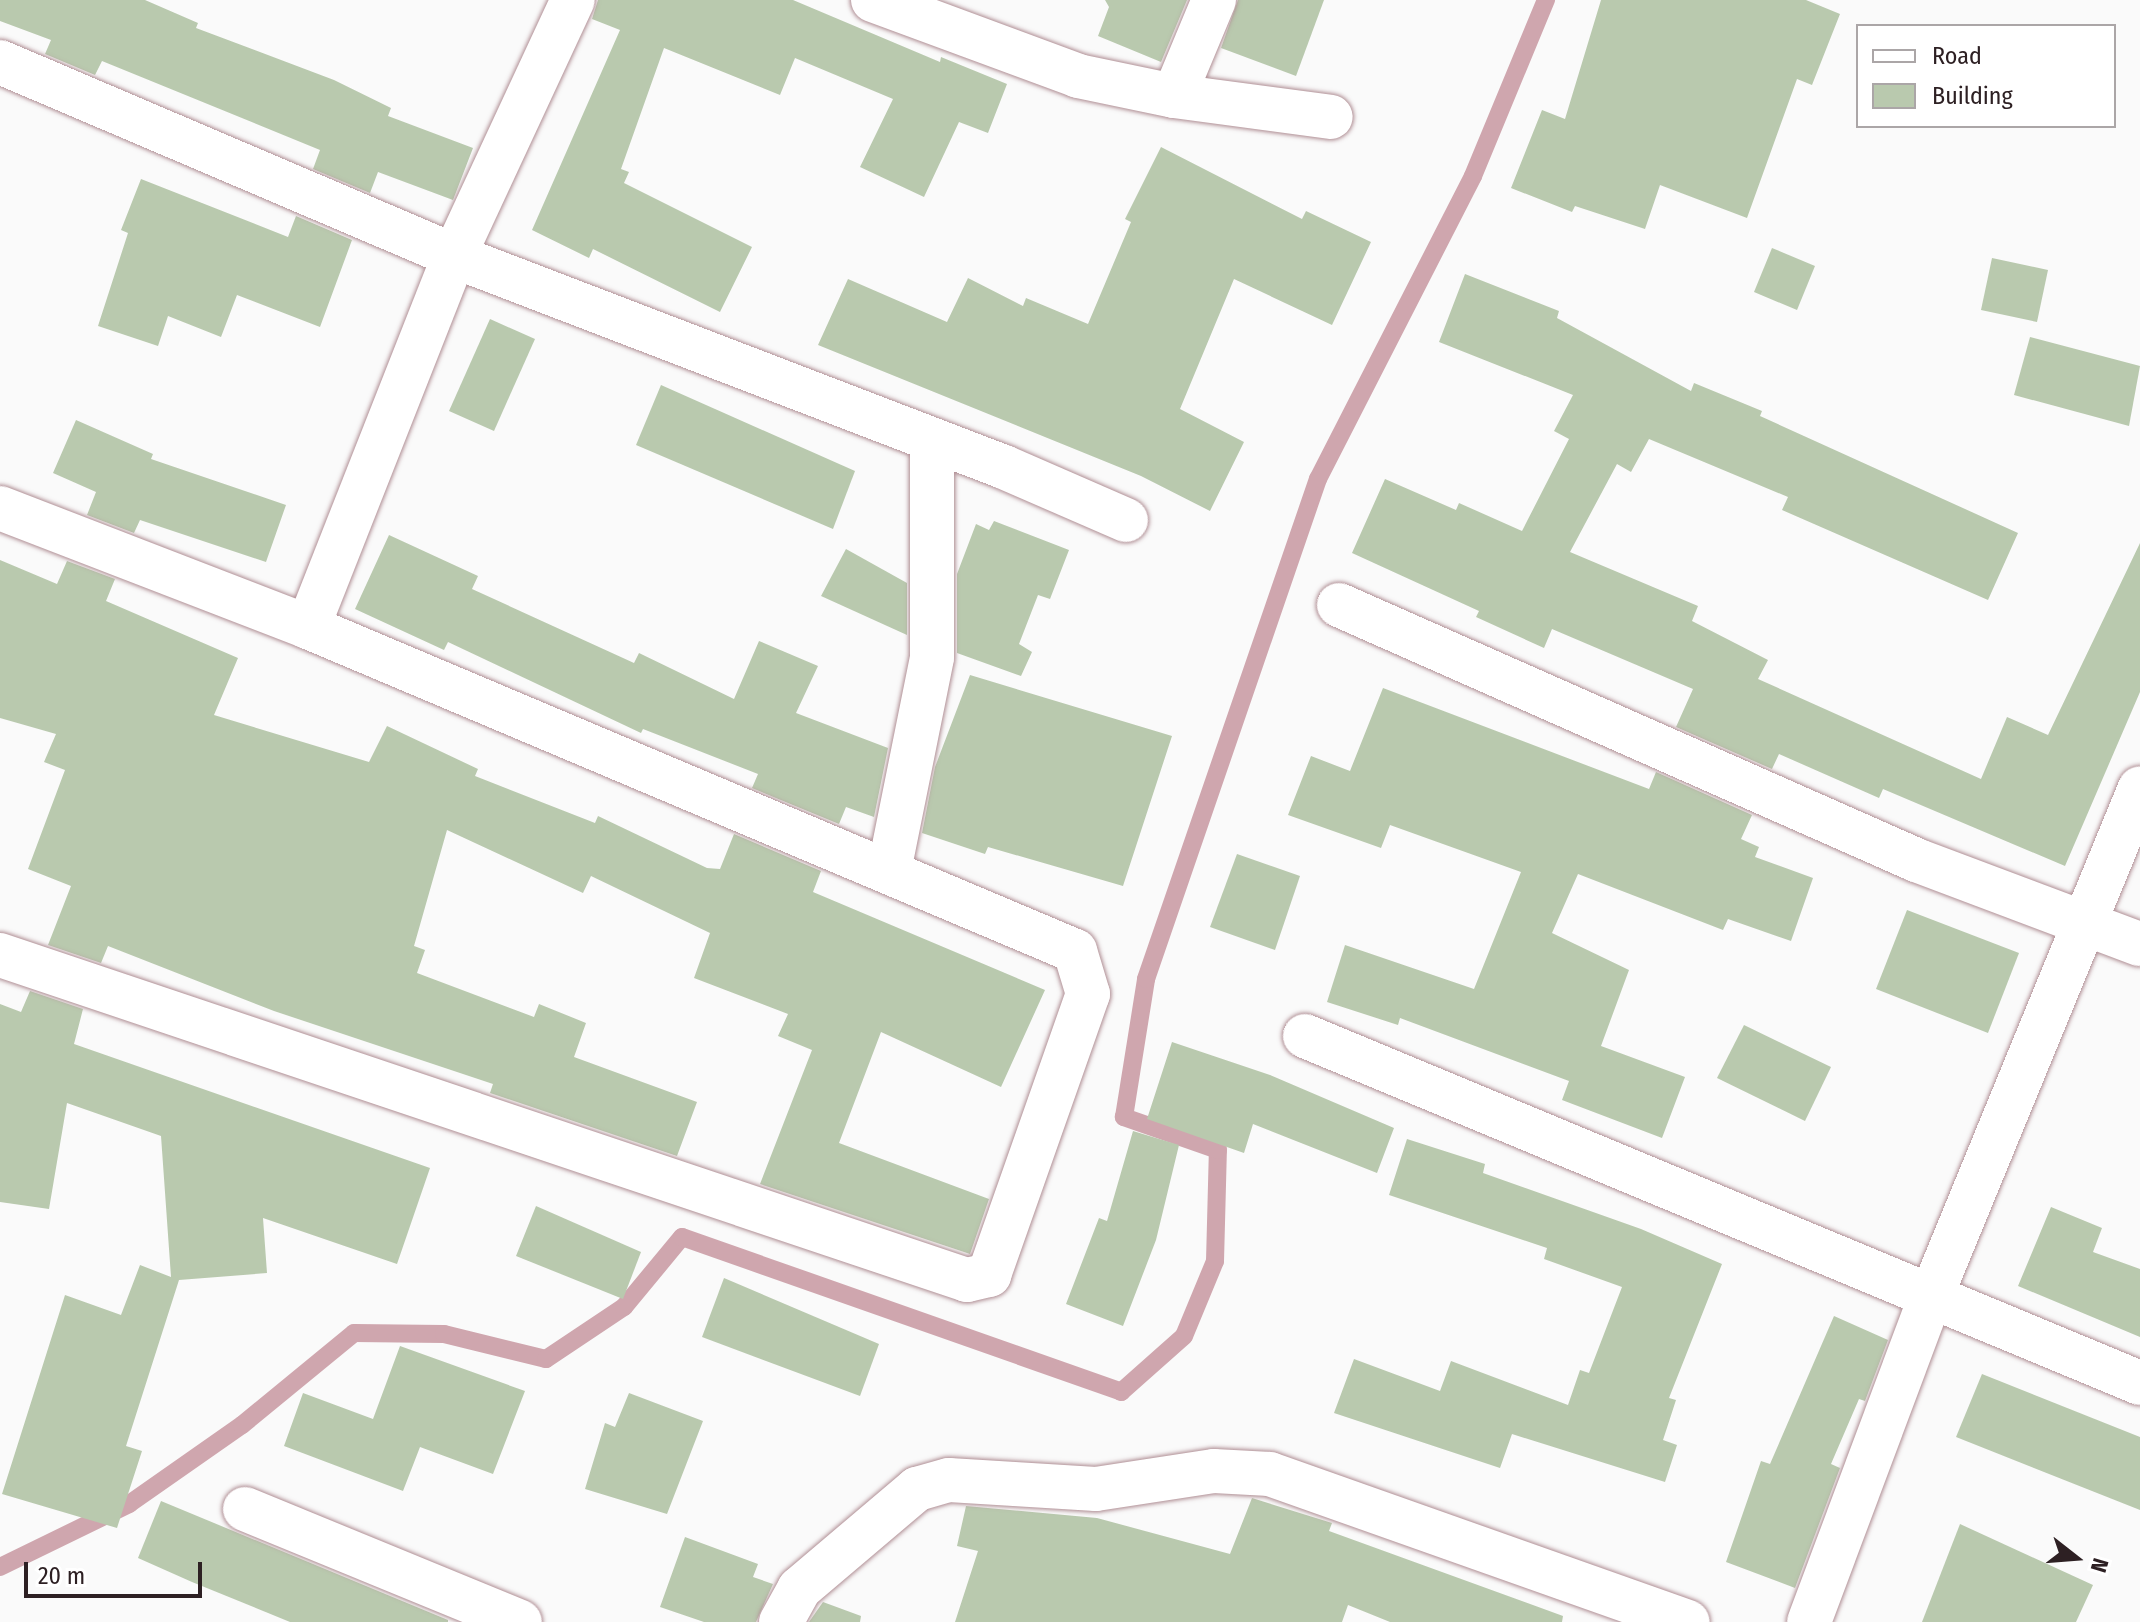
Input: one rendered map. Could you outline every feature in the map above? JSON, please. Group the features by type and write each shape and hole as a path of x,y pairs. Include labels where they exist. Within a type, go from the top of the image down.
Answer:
{"street":[{"path":"308,627 454,256 573,0"},
{"path":"873,0 1010,55 1174,96 1331,117"},
{"path":"1174,96 1214,0"},
{"path":"0,62 454,256 932,440 1126,520"},
{"path":"889,871 932,657 932,440"},
{"path":"0,508 308,627 1075,951 1084,969 1088,994 989,1275 967,1280 0,955"},
{"path":"1339,605 1916,860 2082,919 2140,944"},
{"path":"1809,1622 1930,1299 2082,919 2140,788"},
{"path":"1305,1036 1930,1299 2140,1383"},
{"path":"781,1622 799,1589 917,1489 949,1480 1096,1489 1214,1471 1270,1474 1688,1622"},
{"path":"245,1509 520,1622"}],"building":[{"path":"0,0 145,0 198,23 196,28 334,80 391,108 388,116 473,148 453,200 378,172 370,193 313,169 320,150 102,61 95,75 45,54 51,40 0,21"},
{"path":"598,0 793,0 940,62 941,57 1007,84 988,133 959,122 924,197 860,167 893,99 795,58 780,95 664,48 621,169 629,172 624,183 752,247 720,312 593,249 589,258 532,230 620,30 592,19"},
{"path":"1105,0 1187,0 1161,62 1098,36 1109,7"},
{"path":"1238,0 1324,0 1296,76 1221,48"},
{"path":"1601,0 1806,0 1840,14 1812,85 1797,79 1747,218 1660,185 1645,229 1575,206 1572,212 1511,188 1542,110 1565,119"},
{"path":"1161,147 1302,219 1306,211 1371,242 1332,325 1234,279 1180,409 1244,442 1210,511 1141,476 818,345 848,279 947,322 968,278 1023,306 1026,298 1088,324 1131,222 1125,219"},
{"path":"141,179 288,237 296,216 352,240 320,327 237,295 221,337 168,316 158,346 98,326 128,233 121,230"},
{"path":"1772,248 1815,266 1797,310 1754,292"},
{"path":"1992,258 2048,270 2037,322 1981,310"},
{"path":"1465,274 1559,311 1557,318 1691,391 1694,383 1762,411 1760,416 2018,533 1988,600 1782,510 1788,497 1649,439 1631,472 1617,464 1570,552 1698,606 1692,621 1768,660 1758,679 1981,779 2007,717 2048,735 2140,543 2140,692 2065,866 1883,789 1879,798 1779,754 1772,769 1676,727 1693,689 1552,629 1544,648 1476,617 1479,611 1352,553 1385,479 1456,510 1459,503 1522,531 1569,439 1554,431 1573,395 1439,342"},
{"path":"490,319 535,339 494,431 449,411"},
{"path":"2030,337 2140,366 2129,426 2014,395"},
{"path":"661,385 855,471 833,529 636,445"},
{"path":"76,420 153,454 151,459 286,505 266,562 140,520 134,533 87,515 96,492 53,473"},
{"path":"994,521 1069,550 1050,599 1038,595 1019,644 1032,652 1021,676 957,653 957,574 976,524 989,530"},
{"path":"389,535 478,576 472,589 634,663 639,653 734,699 759,641 818,666 796,713 888,748 874,817 846,807 839,824 752,788 758,774 643,729 641,733 448,642 444,650 355,609"},
{"path":"846,549 907,583 907,635 821,596"},
{"path":"0,560 57,584 67,561 115,579 106,601 238,658 214,715 369,762 387,726 478,769 475,776 595,823 598,816 707,868 720,869 734,834 821,871 813,892 1045,990 1001,1087 881,1032 839,1143 989,1199 970,1254 760,1184 812,1050 778,1036 788,1014 694,978 710,933 591,876 583,893 447,830 414,946 425,950 417,973 534,1017 539,1004 586,1023 574,1057 697,1102 677,1156 490,1093 493,1084 274,1011 108,946 101,963 48,945 71,886 28,869 65,770 44,762 56,734 0,718"},
{"path":"970,675 1172,736 1123,886 988,847 985,854 922,833 935,767"},
{"path":"1383,688 1649,789 1656,772 1752,815 1741,839 1759,847 1755,857 1813,878 1791,941 1728,919 1723,930 1578,874 1552,933 1629,970 1601,1046 1685,1077 1662,1138 1562,1100 1569,1081 1400,1018 1398,1025 1327,1002 1345,945 1474,989 1521,872 1390,825 1381,848 1288,815 1311,756 1350,771"},
{"path":"1237,854 1300,876 1275,950 1210,927"},
{"path":"1907,910 2019,953 1988,1033 1876,989"},
{"path":"30,991 83,1009 74,1044 430,1168 397,1264 263,1218 267,1273 179,1280 126,1446 142,1451 117,1528 2,1494 65,1295 121,1315 140,1265 171,1277 161,1136 67,1103 49,1209 0,1202 0,1004 21,1012"},
{"path":"1744,1025 1831,1067 1805,1121 1717,1078"},
{"path":"1172,1042 1270,1075 1394,1128 1377,1173 1253,1124 1244,1153 1147,1119"},
{"path":"1133,1131 1179,1145 1156,1240 1123,1326 1066,1304 1099,1218 1107,1221"},
{"path":"1407,1139 1485,1164 1483,1173 1641,1229 1722,1264 1669,1398 1676,1400 1663,1440 1677,1445 1665,1482 1512,1434 1500,1468 1334,1413 1354,1359 1440,1391 1451,1361 1568,1405 1580,1370 1589,1373 1622,1287 1544,1259 1547,1248 1389,1195"},
{"path":"536,1206 641,1252 623,1299 516,1256"},
{"path":"2051,1207 2102,1228 2093,1252 2140,1269 2140,1337 2018,1286"},
{"path":"724,1278 879,1344 860,1396 702,1337"},
{"path":"1834,1316 1888,1340 1865,1401 1859,1399 1831,1464 1840,1468 1795,1588 1726,1562 1761,1461 1770,1464"},
{"path":"400,1346 525,1391 493,1474 420,1447 403,1491 284,1446 303,1393 373,1419"},
{"path":"1982,1374 2140,1437 2140,1510 1956,1437"},
{"path":"629,1393 703,1421 667,1514 585,1489 605,1423 615,1427"},
{"path":"1252,1498 1332,1523 1329,1531 1563,1616 1562,1622 1390,1622 1348,1605 1342,1622 955,1622 978,1551 957,1546 966,1506 1097,1518 1230,1554"},
{"path":"161,1501 448,1622 290,1622 192,1582 138,1558"},
{"path":"1960,1524 2093,1585 2076,1622 1922,1622"},
{"path":"685,1537 758,1564 753,1577 773,1584 756,1622 704,1622 660,1607"},
{"path":"823,1602 861,1616 860,1622 809,1622"}],"waterway":[{"path":"0,1567 129,1504 242,1425 354,1333 444,1334 546,1359 624,1307 682,1237 1121,1392 1184,1336 1215,1261 1218,1150 1124,1117 1146,979 1318,479 1473,176 1546,0"}]}
